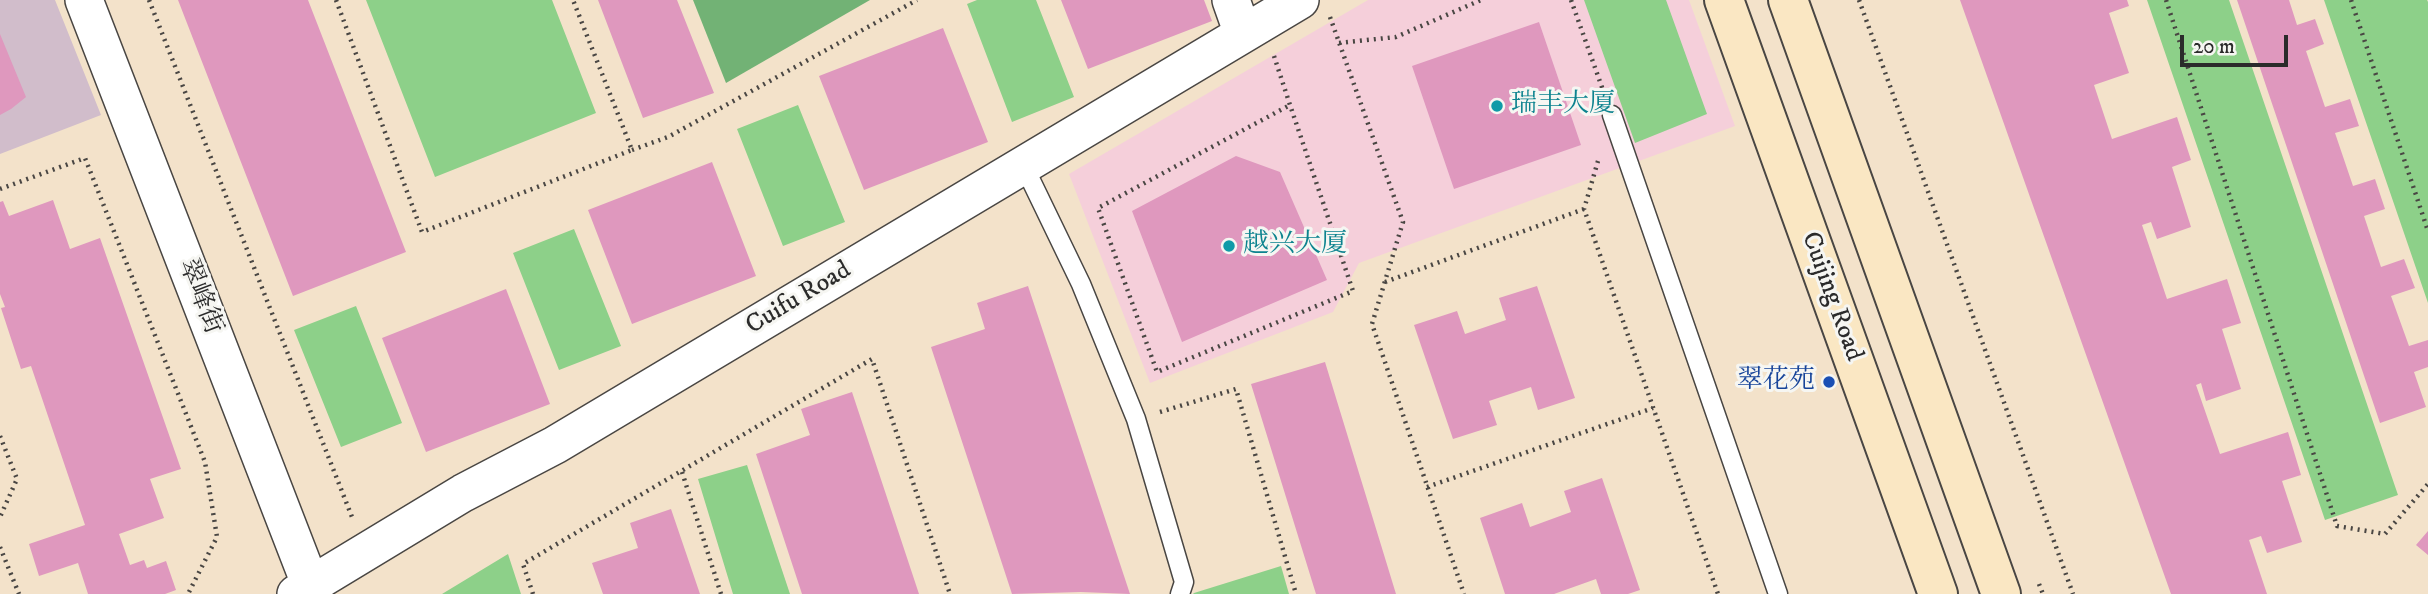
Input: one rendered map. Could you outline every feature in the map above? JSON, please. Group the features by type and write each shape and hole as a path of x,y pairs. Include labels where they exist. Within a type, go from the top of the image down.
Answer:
{"main road":[{"name":"Cuijing Road","path":"1724,0 1938,594"},
{"path":"1788,0 2001,594"}],"street":[{"name":"翠峰街","path":"83,0 307,591"},
{"path":"1231,0 1253,28"},
{"name":"Cuifu Road","path":"307,591 463,493 555,445 1300,0"}],"lane":[{"path":"1612,114 1778,594"},
{"path":"1023,164 1081,284 1136,419 1184,582 1180,594"}],"path":[{"path":"149,0 366,552"},
{"path":"336,0 422,232 668,137 917,0"},
{"path":"573,0 632,150"},
{"path":"1464,594 1372,324 1404,222 1339,43 1396,37 1481,0"},
{"path":"1571,0 1612,114 1584,209 1718,594"},
{"path":"1859,0 2073,594"},
{"path":"2166,0 2337,526 2385,534 2428,484"},
{"path":"2351,0 2428,231"},
{"path":"1253,28 1290,105 1353,291 1157,372 1098,208 1290,105"},
{"path":"0,189 85,158 205,462 217,537 188,594"},
{"path":"1385,282 1584,209"},
{"path":"533,594 523,564 872,359 950,594"},
{"path":"1136,419 1236,389 1297,594"},
{"path":"1427,487 1653,408"},
{"path":"0,436 17,479 0,517"},
{"path":"682,472 721,594"},
{"path":"0,547 19,594"}],"shaded area":[{"path":"0,0 55,0 101,115 0,154"},
{"path":"1368,0 1689,0 1735,126 1359,263 1333,312 1150,383 1069,174"}],"green space":[{"path":"366,0 552,0 596,113 435,177"},
{"path":"693,0 870,0 726,83"},
{"path":"977,0 1036,0 1074,97 1012,122 967,4"},
{"path":"1584,0 1666,0 1707,114 1635,143"},
{"path":"2147,0 2229,0 2398,495 2325,520"},
{"path":"2324,0 2428,2 2428,303"},
{"path":"798,105 845,222 783,246 737,129"},
{"path":"574,229 621,346 559,370 513,253"},
{"path":"356,306 402,423 341,447 294,330"},
{"path":"747,465 790,594 733,594 698,479"},
{"path":"508,554 521,594 442,594"},
{"path":"1281,566 1289,594 1193,594 1194,593"}],"building":[{"path":"178,0 308,0 406,252 293,296"},
{"path":"598,0 677,0 714,93 643,118"},
{"path":"1061,0 1204,0 1212,21 1088,69"},
{"path":"1960,0 2127,0 2129,6 2109,13 2129,73 2094,85 2112,139 2177,117 2191,160 2172,167 2191,227 2157,239 2151,222 2142,225 2167,299 2227,279 2241,323 2222,329 2241,389 2206,401 2201,383 2196,385 2220,454 2288,432 2301,475 2282,481 2302,542 2267,553 2261,536 2249,540 2267,594 2171,594"},
{"path":"2237,0 2289,0 2297,25 2315,19 2324,44 2306,51 2325,107 2350,99 2359,126 2335,133 2353,186 2375,179 2385,209 2364,216 2381,267 2404,259 2415,288 2391,296 2409,346 2428,340 2428,367 2414,372 2426,407 2380,423"},
{"name":"瑞丰大厦","path":"1539,22 1581,145 1454,189 1412,66"},
{"path":"943,28 988,142 864,190 819,76"},
{"path":"0,34 26,97 0,115"},
{"name":"越兴大厦","path":"1236,156 1280,172 1327,280 1182,342 1132,211"},
{"path":"712,162 756,276 632,324 588,210"},
{"path":"53,200 70,249 100,238 181,469 150,479 164,518 119,534 130,565 144,560 147,568 166,561 176,590 165,594 88,594 78,563 39,576 29,544 85,525 31,366 21,369 1,308 5,307 0,294 0,202 3,201 9,216"},
{"path":"1028,286 1130,594 1012,594 931,347 985,329 977,303"},
{"path":"1537,286 1575,398 1538,410 1531,387 1489,401 1497,425 1453,439 1414,325 1457,311 1465,334 1506,320 1499,298"},
{"path":"506,289 550,404 426,452 382,338"},
{"path":"1325,362 1396,594 1316,594 1251,384"},
{"path":"852,392 919,594 802,594 756,454 810,435 801,409"},
{"path":"1602,478 1640,590 1628,594 1601,594 1596,579 1554,594 1505,594 1480,518 1522,503 1530,527 1571,512 1564,491"},
{"path":"671,509 700,594 603,594 592,563 638,548 630,523"},
{"path":"2428,531 2428,555 2416,545"}],"place":[{"name":"瑞丰大厦","path":"1497,106"},
{"name":"越兴大厦","path":"1229,246"},
{"name":"翠花苑","path":"1829,382"}]}
